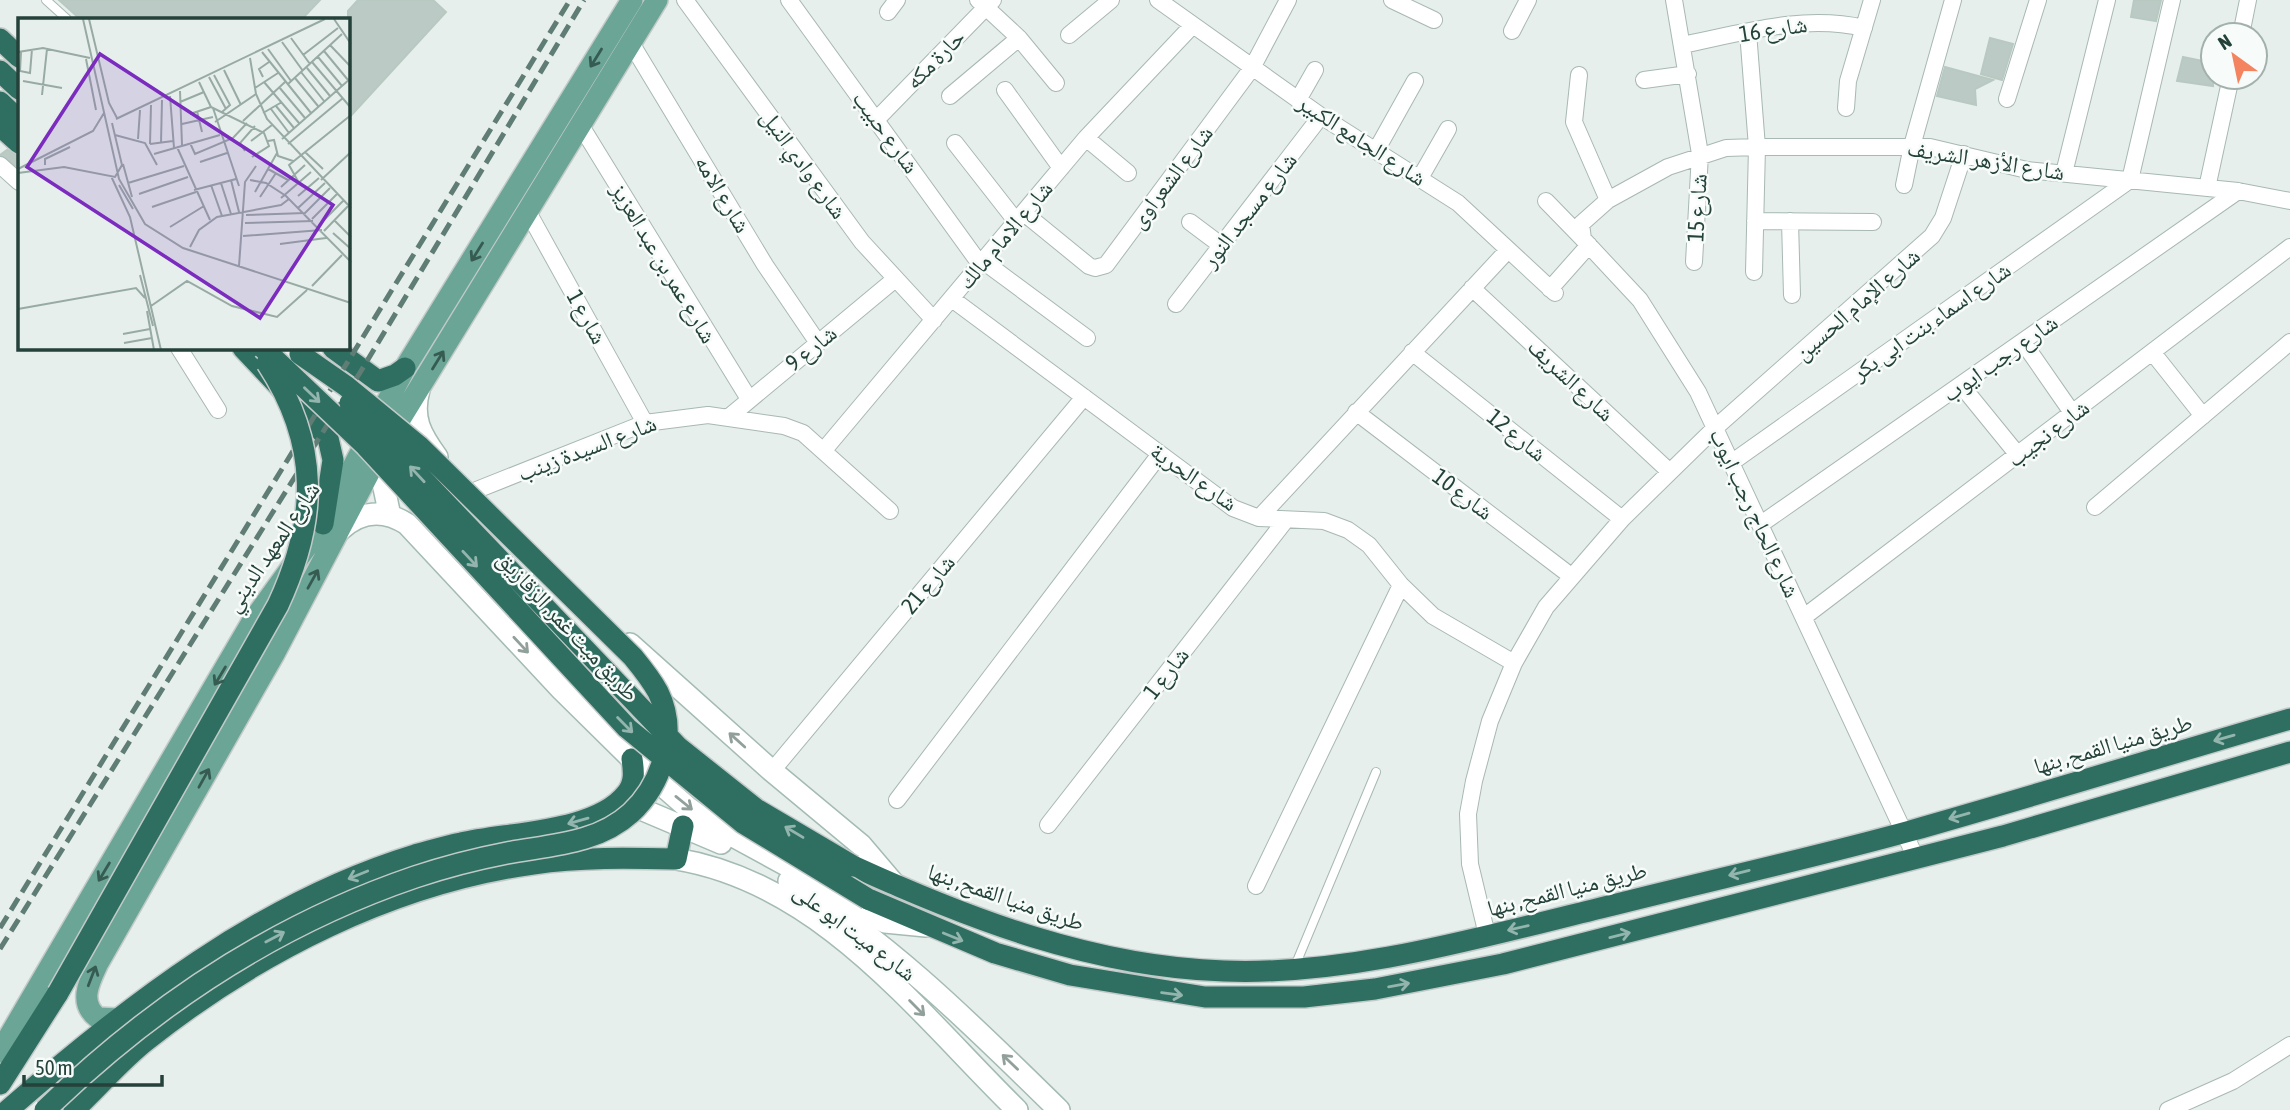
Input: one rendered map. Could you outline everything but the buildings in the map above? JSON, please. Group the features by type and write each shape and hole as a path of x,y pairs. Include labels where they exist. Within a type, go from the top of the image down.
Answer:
{"highway":[{"path":"0,39 18,56"},
{"path":"0,71 18,88"},
{"path":"0,102 18,119"},
{"path":"0,125 18,142"},
{"path":"245,350 328,438 333,460 332,527"},
{"path":"0,1084 58,993 266,628 295,569 307,523 307,458 286,392 256,350"},
{"name":"طريق ميت غمر, الزقازيق","path":"264,350 366,446 627,728 743,823 868,900 926,926"},
{"path":"336,350 378,380 395,375 405,368"},
{"path":"45,1110 81,1075 141,1027 256,947 333,908 417,877 506,853 580,840 610,828 640,804 663,763 667,734 663,705 658,692 633,657 419,446 346,386 298,351"},
{"name":"طريق ميت غمر, الزقازيق","path":"298,351 678,747 756,809 853,866"},
{"name":"طريق منيا القمح, بنها","path":"853,866 924,899 1095,955 1220,971 1292,972 1487,935 1906,832 2290,719"},
{"path":"926,926 1032,966 1167,993 1205,997 1304,997 1446,977 1650,927 1915,856 2003,836 2290,752"},
{"path":"8,1110 66,1059 118,1019 242,933 321,891 431,850 577,822 620,800 633,779 632,759"},
{"path":"1995,806 2003,836"},
{"path":"75,1110 113,1069 212,993 287,948 366,911 449,881 534,863 622,857 676,859 683,826"},
{"path":"1443,945 1446,977"}],"main road":[{"name":"شارع المعهد الديني","path":"118,1019 98,1018 88,1008 86,995 97,963 155,866 332,527 405,368 632,0"},
{"name":"شارع المعهد الديني","path":"0,1052 252,622 332,527 419,390 657,0"}],"street":[{"name":"شارع وادي النيل","path":"685,0 831,202 894,280 934,320"},
{"name":"شارع حبيب","path":"789,0 982,263 1087,338"},
{"path":"1069,35 1111,0"},
{"name":"شارع الجامع الكبير","path":"1158,0 1321,116 1377,149 1458,203 1552,291 1586,242"},
{"name":"شارع الشعراوى","path":"955,143 1020,217 1090,266 1100,268 1106,265 1252,68 1288,0"},
{"path":"1392,0 1433,20"},
{"path":"1511,31 1528,0"},
{"name":"شارع 15","path":"1674,0 1700,155 1694,262"},
{"path":"1846,108 1848,81 1872,0"},
{"path":"1905,185 1912,146 1953,0"},
{"path":"2007,99 2038,0"},
{"path":"2064,173 2107,0"},
{"path":"2130,180 2172,0"},
{"path":"2244,21 2249,0"},
{"name":"حارة مكه","path":"877,118 986,2"},
{"path":"986,2 1056,83"},
{"name":"شارع 16","path":"1682,45 1807,22 1845,23 1864,28"},
{"name":"شارع الامام مالك","path":"824,450 1086,138 1192,26"},
{"path":"1748,32 1757,147 1754,272"},
{"path":"950,96 1019,38"},
{"name":"شارع الامه","path":"631,43 765,265 818,343"},
{"path":"1298,100 1315,70"},
{"path":"1644,80 1688,74"},
{"path":"1579,75 1574,122 1608,200 1581,225 1586,242"},
{"path":"1377,149 1415,81"},
{"path":"1005,90 1061,168"},
{"path":"2207,188 2228,91"},
{"name":"شارع مسجد النور","path":"1176,304 1321,116"},
{"name":"شارع عمر بن عبد العزيز","path":"581,126 688,304 750,399"},
{"path":"1420,178 1448,129"},
{"path":"1086,138 1128,173"},
{"name":"شارع الأزهر الشريف","path":"1608,200 1659,172 1700,155 1726,148 1912,146 1964,154 2027,170 2289,196"},
{"name":"شارع الإمام الحسين","path":"1487,935 1470,864 1468,814 1490,721 1514,663 1546,607 1622,519 1715,428 1932,236 1942,218 1964,154"},
{"path":"0,165 18,181"},
{"name":"شارع اسماء بنت ابى بكر","path":"1731,463 2130,180"},
{"name":"شارع رجب ايوب","path":"1761,524 2238,191"},
{"name":"شارع الحاج رجب ايوب","path":"1546,201 1617,272 1654,319 1692,382 1915,856"},
{"name":"شارع 1","path":"528,212 645,422"},
{"path":"1755,220 1873,222"},
{"path":"1790,221 1792,295"},
{"path":"1189,222 1222,246"},
{"name":"شارع نجيب","path":"1804,617 2153,354 2290,247"},
{"path":"1259,518 1508,250"},
{"name":"شارع 9","path":"729,417 894,280"},
{"name":"شارع الشريف","path":"1472,288 1670,472"},
{"name":"شارع الحرية","path":"952,299 1233,508 1259,518 1324,521 1348,530 1369,545 1402,585 1433,616 1514,663"},
{"path":"2022,342 2073,414"},
{"path":"2095,507 2290,342"},
{"path":"179,350 218,410"},
{"name":"شارع 12","path":"1412,352 1622,519"},
{"path":"2153,354 2203,416"},
{"path":"1961,385 2018,455"},
{"path":"419,390 415,409 422,436 464,495 772,771 861,845 895,885"},
{"name":"شارع 21","path":"772,771 1084,397"},
{"name":"شارع 10","path":"1356,412 1571,576"},
{"name":"شارع السيدة زينب","path":"464,495 645,422 687,415 729,417 793,429 812,439 890,512"},
{"path":"390,516 383,483 389,462 403,446 422,436"},
{"path":"897,800 1160,454"},
{"path":"332,527 366,515 390,516 407,524 562,690 632,759 711,824 885,922 926,926"},
{"name":"شارع 1","path":"1048,825 1285,521"},
{"path":"1256,886 1402,585"},
{"name":"شارع ميت ابو على","path":"620,800 743,854 806,891 870,937 974,1028 1059,1110"},
{"name":"شارع ميت ابو على","path":"676,859 714,867 751,880 833,933 897,988 1017,1110"},
{"path":"2168,1110 2233,1080 2290,1045"}],"lane":[{"path":"46,0 66,18"},
{"path":"1292,972 1376,772"}],"railway":[{"path":"0,928 570,0"},
{"path":"0,949 361,371 584,0"}]}
